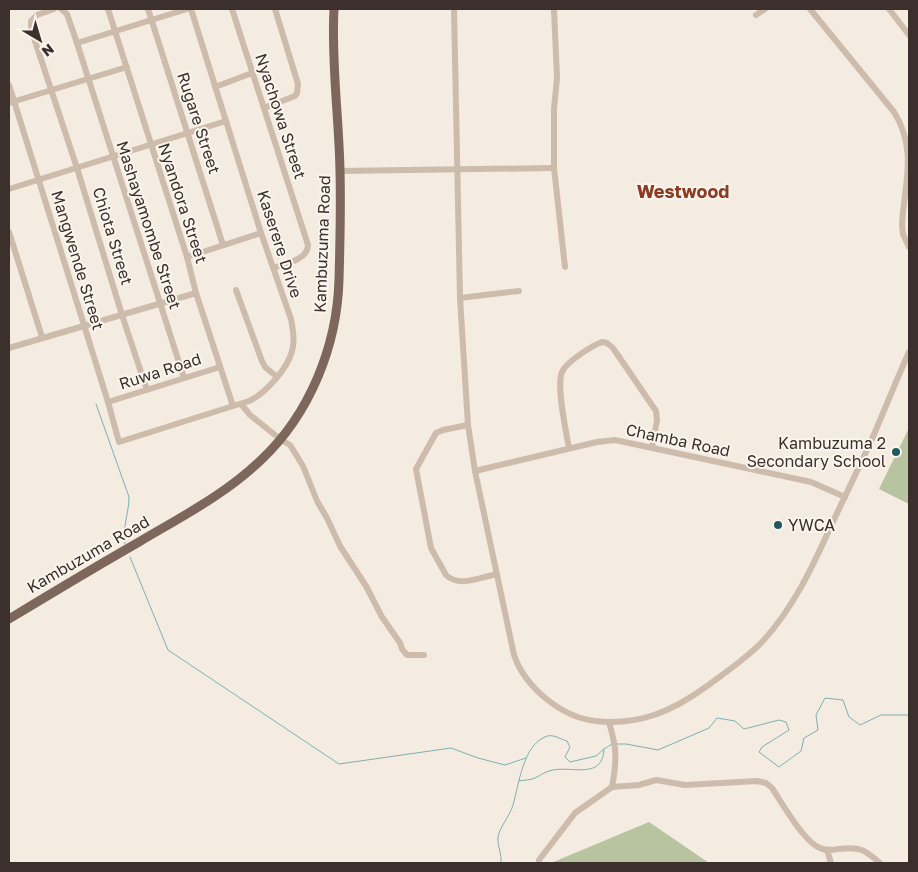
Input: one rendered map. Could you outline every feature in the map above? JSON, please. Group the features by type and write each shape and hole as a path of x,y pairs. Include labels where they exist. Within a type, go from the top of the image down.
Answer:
{"main road":[{"name":"Kambuzuma Road","path":"9,618 221,492 262,460 280,439 303,406 319,375 331,339 337,309 340,171 333,48 334,9"}],"street":[{"name":"Chiota Street","path":"54,9 37,15 31,21 31,29 147,390"},
{"name":"Mashayamombe Street","path":"61,9 67,14 77,43 184,378"},
{"name":"Nyandora Street","path":"108,9 233,406"},
{"name":"Rugare Street","path":"148,9 223,246"},
{"path":"77,43 189,9"},
{"name":"Kaserere Drive","path":"119,442 241,404 259,395 277,377 292,353 294,338 291,319 260,232 189,9"},
{"name":"Nyachowa Street","path":"232,9 308,248 305,255 273,268"},
{"path":"264,108 295,96 298,89 275,9"},
{"path":"454,9 460,298 468,426 474,471 514,654 524,676 544,696 564,710 586,718 609,722 649,716 676,707 758,645 782,618 805,581 845,497 909,352"},
{"path":"554,9 557,78 554,109 554,168 565,267"},
{"path":"756,15 764,9"},
{"path":"810,9 894,112 900,122 909,163 902,226 903,234 909,247"},
{"path":"889,9 909,35"},
{"path":"11,103 127,67"},
{"path":"215,87 252,73"},
{"name":"Mangwende Street","path":"9,85 11,103 39,180 119,442"},
{"path":"9,189 226,121"},
{"path":"340,171 554,168"},
{"path":"9,232 42,337"},
{"path":"187,257 260,232"},
{"path":"236,290 262,361 265,367 277,377"},
{"path":"460,298 519,291"},
{"path":"9,348 196,293"},
{"path":"569,448 562,404 562,374 570,362 602,342 607,342 613,348 654,407 657,420 652,447"},
{"name":"Ruwa Road","path":"108,402 220,367"},
{"path":"241,404 250,415 290,445 340,546 402,649 407,654 424,655"},
{"path":"468,426 436,433 417,465 417,478 431,548 446,575 459,581 497,574"},
{"name":"Chamba Road","path":"474,471 609,440 652,447 811,482 845,497"},
{"path":"609,722 616,746 617,762 612,787"},
{"path":"539,863 575,812 612,787 639,785 656,780 685,785 762,782 772,788 810,841 817,847 827,850 860,848 880,863"},
{"path":"827,850 831,863"}],"green space":[{"path":"909,428 909,504 879,489"},
{"path":"649,822 709,863 551,863"}],"waterway":[{"path":"96,404 129,497 124,532 125,544"},
{"path":"130,557 168,650 339,764 451,748 505,765 526,758"},
{"path":"616,744 658,750 709,728 717,718 735,721 744,729 779,720 786,722 789,730 762,747 759,752 779,767 801,751 804,738 818,730 816,715 825,698 843,700 849,717 860,725 881,715 909,715"},
{"path":"501,863 499,833 512,809 523,766 532,748 548,736 567,741 570,747 565,757 570,762 596,756 612,744"},
{"path":"519,781 533,779 553,770 586,770 593,768 602,759 604,749"}],"place":[{"name":"Kambuzuma 2 Secondary School","path":"896,452"},
{"name":"YWCA","path":"778,525"}],"district":[{"name":"Westwood","path":"683,192"}]}
